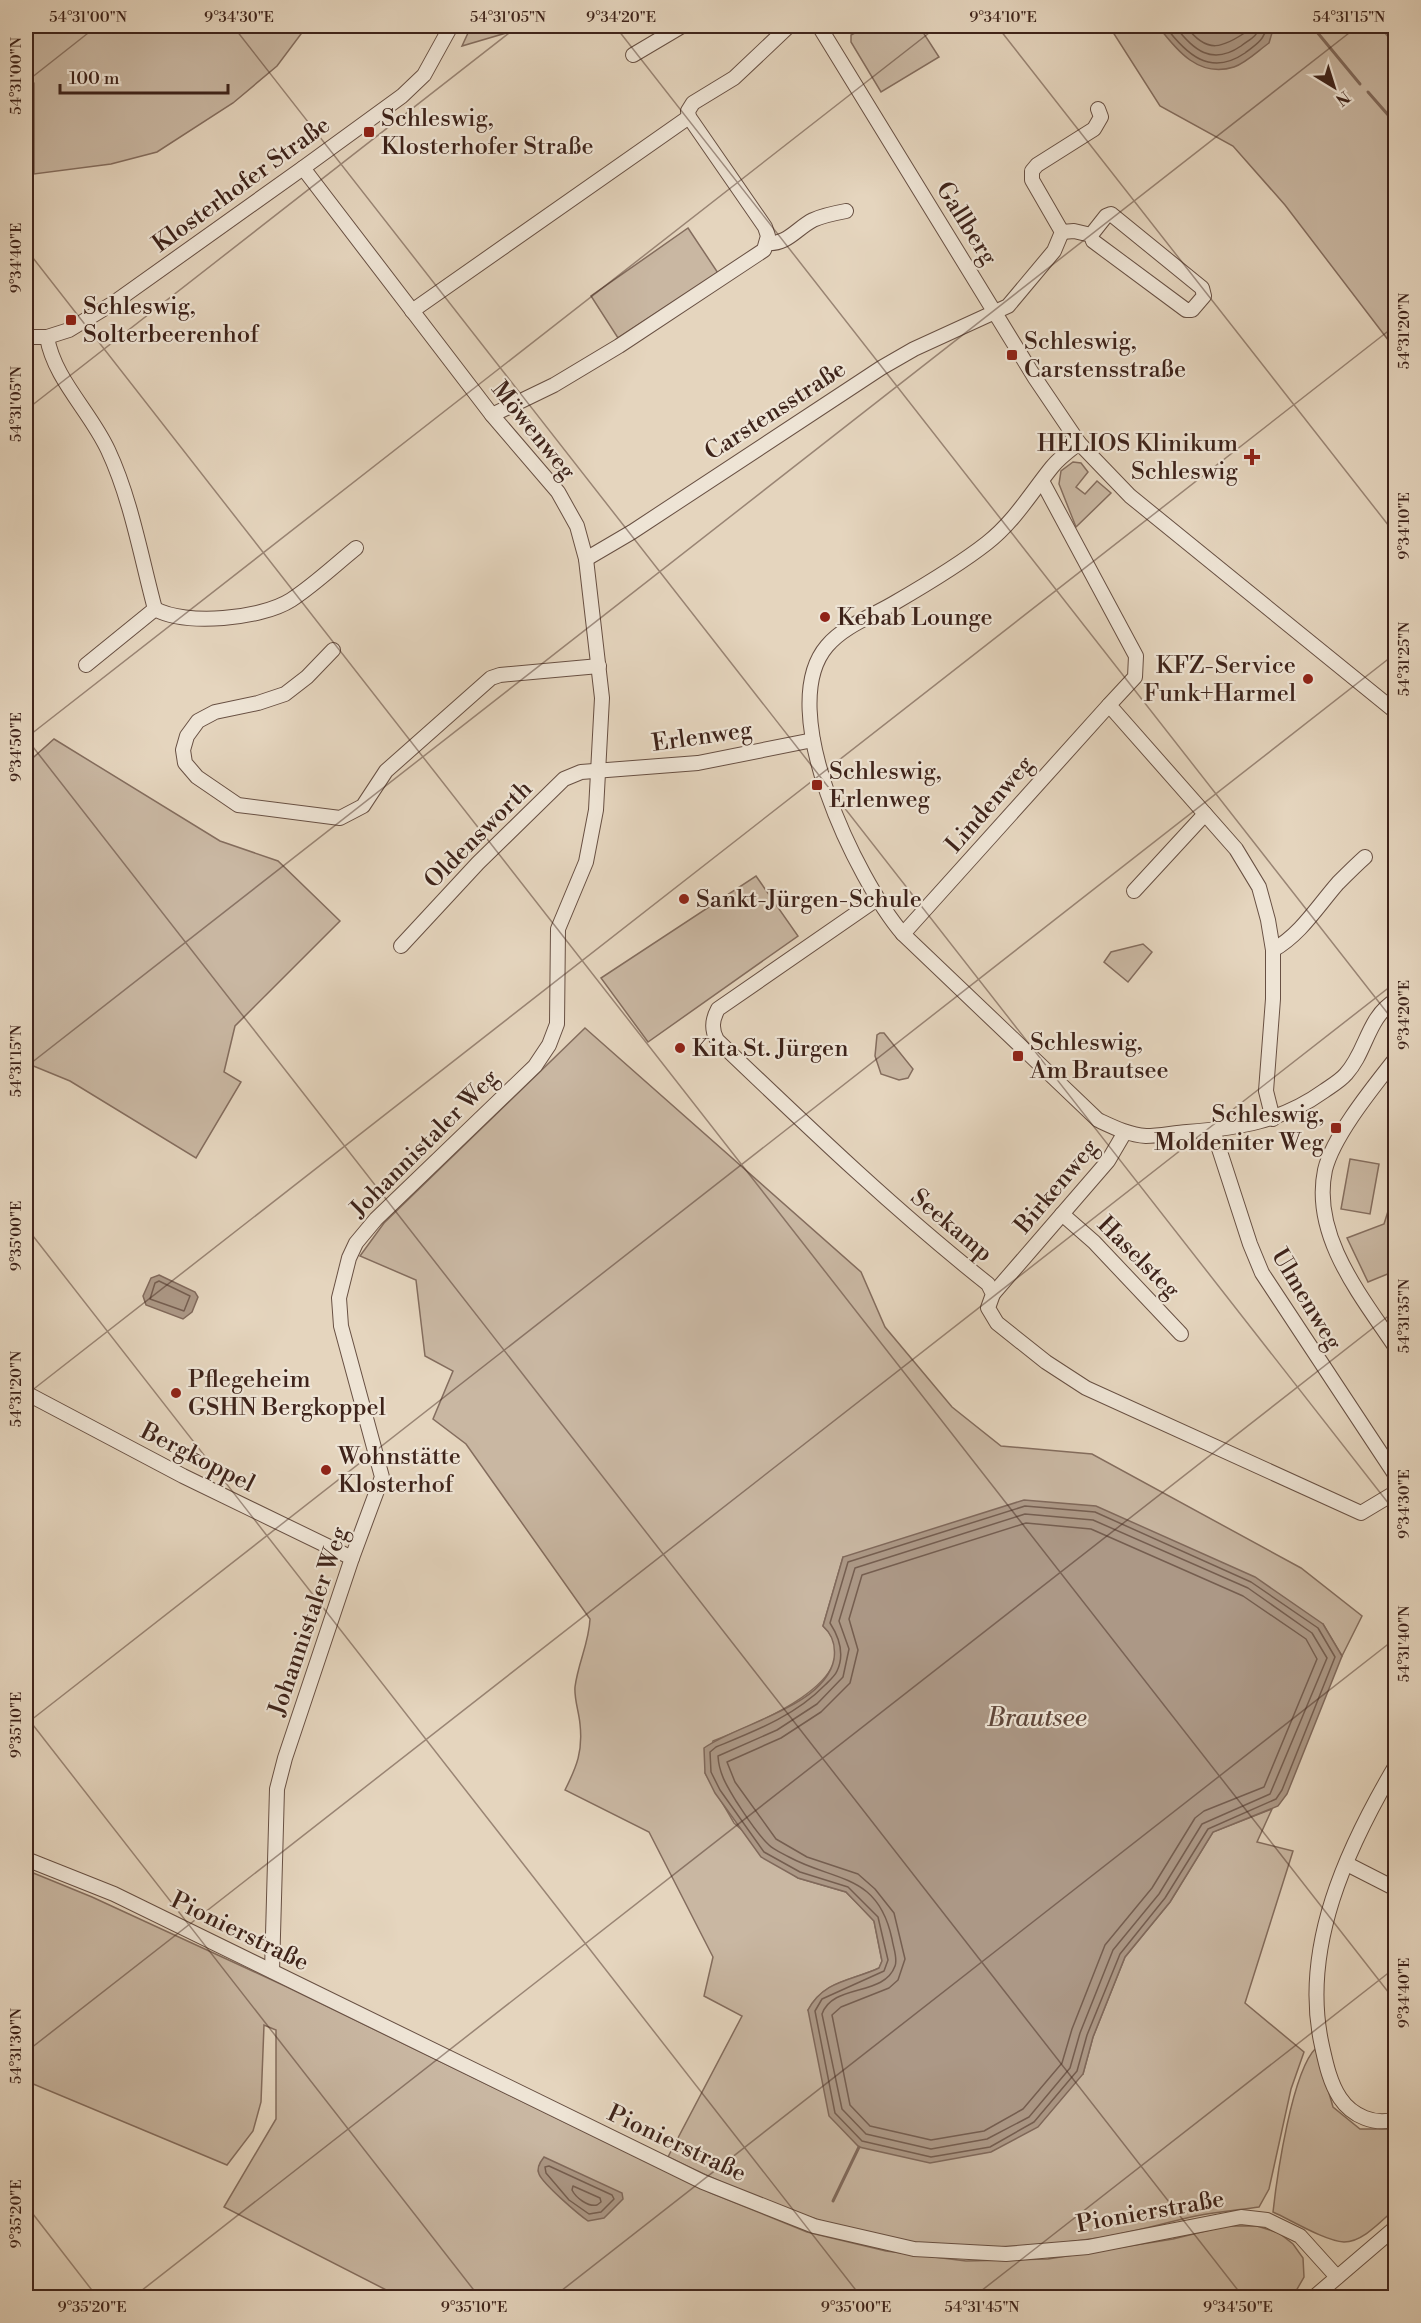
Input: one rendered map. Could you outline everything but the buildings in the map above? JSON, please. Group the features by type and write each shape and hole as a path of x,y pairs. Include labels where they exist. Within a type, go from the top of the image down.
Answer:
{"street":[{"name":"Klosterhofer Straße","path":"26,338 47,337 69,330 115,302 402,96 424,75 451,26"},
{"path":"633,55 682,26"},
{"path":"767,243 765,227 689,117 688,111 693,103 734,78 789,26"},
{"name":"Gallberg","path":"819,26 1035,378 1079,443 1130,496 1395,712"},
{"path":"1091,236 1106,216 1111,214 1202,288 1204,296 1192,310 1186,310 1093,241 1091,236 1074,231 1062,232 1032,180 1032,171 1037,165 1094,129 1101,117 1098,109"},
{"path":"412,311 689,117"},
{"name":"Möwenweg","path":"303,168 492,416 558,492 577,526 586,559 602,698 597,771"},
{"path":"492,416 554,385 620,346 756,257 767,243 783,241 812,220 846,211"},
{"name":"Carstensstraße","path":"586,559 632,532 881,368 1008,306 1054,251 1062,232"},
{"path":"47,337 55,366 90,418 118,474 155,609 168,616 186,620 275,608 291,600 356,548"},
{"path":"1079,443 1053,465 1012,520 988,542 922,586 864,619 828,646 814,669 808,704 813,740 833,807 855,859 877,899 903,934 1098,1120 1125,1132 1145,1136 1213,1130 1273,1119 1301,1107 1346,1075 1365,1046 1371,1024 1385,1006 1395,1000"},
{"name":"Lindenweg","path":"903,934 1135,677 1136,656 1042,481"},
{"path":"86,665 155,609"},
{"path":"333,650 307,678 285,694 258,703 215,712 198,721 187,736 183,750 186,763 197,777 238,805 340,818 363,806 386,771 492,678 598,666"},
{"path":"1109,705 1243,858 1259,886 1269,920 1273,950 1273,999 1266,1091 1273,1119"},
{"name":"Erlenweg","path":"597,771 698,763 813,740"},
{"name":"Oldensworth","path":"401,946 478,863 564,778 581,772 597,771"},
{"name":"Johannistaler Weg","path":"272,1971 277,1790 285,1758 382,1476 341,1326 339,1298 349,1258 356,1243 376,1219 535,1066 549,1045 556,1024 558,929 586,862 593,837 597,771"},
{"path":"1134,891 1205,814"},
{"path":"1273,950 1289,941 1301,929 1339,882 1365,857"},
{"name":"Seekamp","path":"877,899 718,1009 713,1018 712,1031 717,1040 851,1168 922,1232 988,1284 993,1294 988,1308 990,1314 1010,1336 1086,1388 1361,1513 1395,1492"},
{"path":"1395,1058 1363,1102 1333,1150 1325,1170 1324,1199 1327,1228 1339,1256 1395,1348"},
{"name":"Ulmenweg","path":"1213,1130 1250,1244 1262,1273 1395,1476"},
{"name":"Birkenweg","path":"993,1294 1108,1161 1125,1132"},
{"name":"Haselsteg","path":"1062,1214 1094,1242 1181,1334"},
{"name":"Bergkoppel","path":"26,1393 183,1476 352,1558"},
{"path":"1395,1765 1379,1792 1330,1906 1317,1958 1315,1990 1319,2031 1327,2068 1345,2106 1370,2121 1387,2122 1395,2119"},
{"name":"Pionierstraße","path":"26,1859 114,1894 703,2182 814,2226 914,2249 1006,2254 1088,2247 1241,2217 1267,2220 1299,2236 1337,2277"},
{"path":"1347,1864 1395,1889"},
{"path":"1313,2298 1395,2227"}],"shaded area":[{"path":"26,26 307,26 277,66 233,103 157,152 111,164 34,174 34,83 26,81"},
{"path":"465,26 511,26 506,33 462,46 468,33"},
{"path":"868,26 919,26 939,57 881,92 851,42 851,35"},
{"path":"1109,26 1382,26 1395,36 1395,349 1285,205 1233,146 1160,106"},
{"path":"688,228 718,273 618,338 591,296"},
{"path":"1073,462 1081,463 1088,472 1076,487 1085,494 1097,481 1111,493 1076,527 1059,484 1061,471"},
{"path":"54,739 220,841 278,861 340,921 235,1026 224,1072 241,1082 196,1158 70,1081 26,1063 26,764"},
{"path":"756,876 798,936 648,1042 601,978"},
{"path":"1143,944 1152,952 1128,982 1104,962 1111,952"},
{"path":"585,1028 861,1272 885,1327 952,1407 1001,1446 1092,1454 1301,1568 1362,1616 1342,1656 1323,1624 843,1557 823,1626 835,1645 833,1664 821,1682 801,1698 777,1713 713,1741 705,1773 734,1823 791,1873 798,1878 846,1892 874,1921 882,1961 879,1968 830,1987 814,2000 808,2010 1083,2074 1093,2037 1125,1957 1170,1902 1213,1832 1272,1809 1257,1842 1293,1851 1245,2003 1304,2052 1291,2089 1269,2189 1259,2207 1196,2216 1098,2238 1044,2244 971,2247 916,2243 842,2227 806,2216 770,2203 668,2157 742,2016 704,1996 713,1957 649,1832 565,1790 576,1766 580,1750 581,1734 575,1687 590,1619 466,1444 433,1419 453,1371 425,1356 416,1280 360,1256 384,1223"},
{"path":"884,1033 913,1069 908,1078 899,1080 881,1074 875,1056 877,1035"},
{"path":"1350,1159 1379,1164 1370,1214 1341,1209"},
{"path":"1395,1189 1395,1271 1368,1282 1347,1238 1384,1224"},
{"path":"26,1870 92,1897 285,1986 711,2193 807,2232 886,2251 966,2261 1048,2259 1173,2239 1226,2226 1257,2226 1279,2233 1293,2244 1303,2258 1304,2277 1292,2298 400,2297 224,2207 276,2119 276,2030 264,2025 261,2102 253,2131 227,2165 26,2081"},
{"path":"1316,2048 1333,2107 1360,2129 1395,2129 1395,2209 1372,2230 1351,2241 1336,2241 1327,2238 1273,2212 1282,2150 1293,2101 1307,2060"}],"water":[{"path":"1158,26 1274,26 1269,43 1248,59 1234,67 1210,69 1181,53"},
{"path":"159,1275 195,1292 198,1297 192,1312 183,1319 146,1305 143,1296 151,1278"},
{"name":"Brautsee","path":"1024,1500 1096,1506 1255,1577 1323,1624 1342,1656 1287,1794 1278,1806 1213,1832 1170,1902 1125,1957 1093,2037 1083,2074 1038,2127 991,2152 930,2163 859,2147 829,2116 808,2010 814,2000 830,1987 879,1968 882,1961 874,1921 846,1892 798,1878 761,1857 715,1793 705,1773 704,1748 798,1702 815,1690 827,1676 834,1659 835,1649 829,1633 823,1626 843,1557"},
{"path":"544,2157 622,2193 623,2199 604,2218 588,2221 561,2199 542,2179 538,2170"}],"waterway":[{"path":"1312,26 1360,84"},
{"path":"1368,92 1396,124"},
{"path":"833,2201 859,2147"}],"place":[{"name":"Schleswig, Klosterhofer Straße","path":"369,132"},
{"name":"Schleswig, Solterbeerenhof","path":"71,320"},
{"name":"Schleswig, Carstensstraße","path":"1012,355"},
{"name":"HELIOS Klinikum Schleswig","path":"1252,457"},
{"name":"Kebab Lounge","path":"825,617"},
{"name":"KFZ-Service Funk+Harmel","path":"1308,679"},
{"name":"Schleswig, Erlenweg","path":"817,785"},
{"name":"Sankt-Jürgen-Schule","path":"684,899"},
{"name":"Kita St. Jürgen","path":"680,1048"},
{"name":"Schleswig, Am Brautsee","path":"1018,1056"},
{"name":"Schleswig, Moldeniter Weg","path":"1336,1128"},
{"name":"Pflegeheim GSHN Bergkoppel","path":"176,1393"},
{"name":"Wohnstätte Klosterhof","path":"326,1470"}]}
